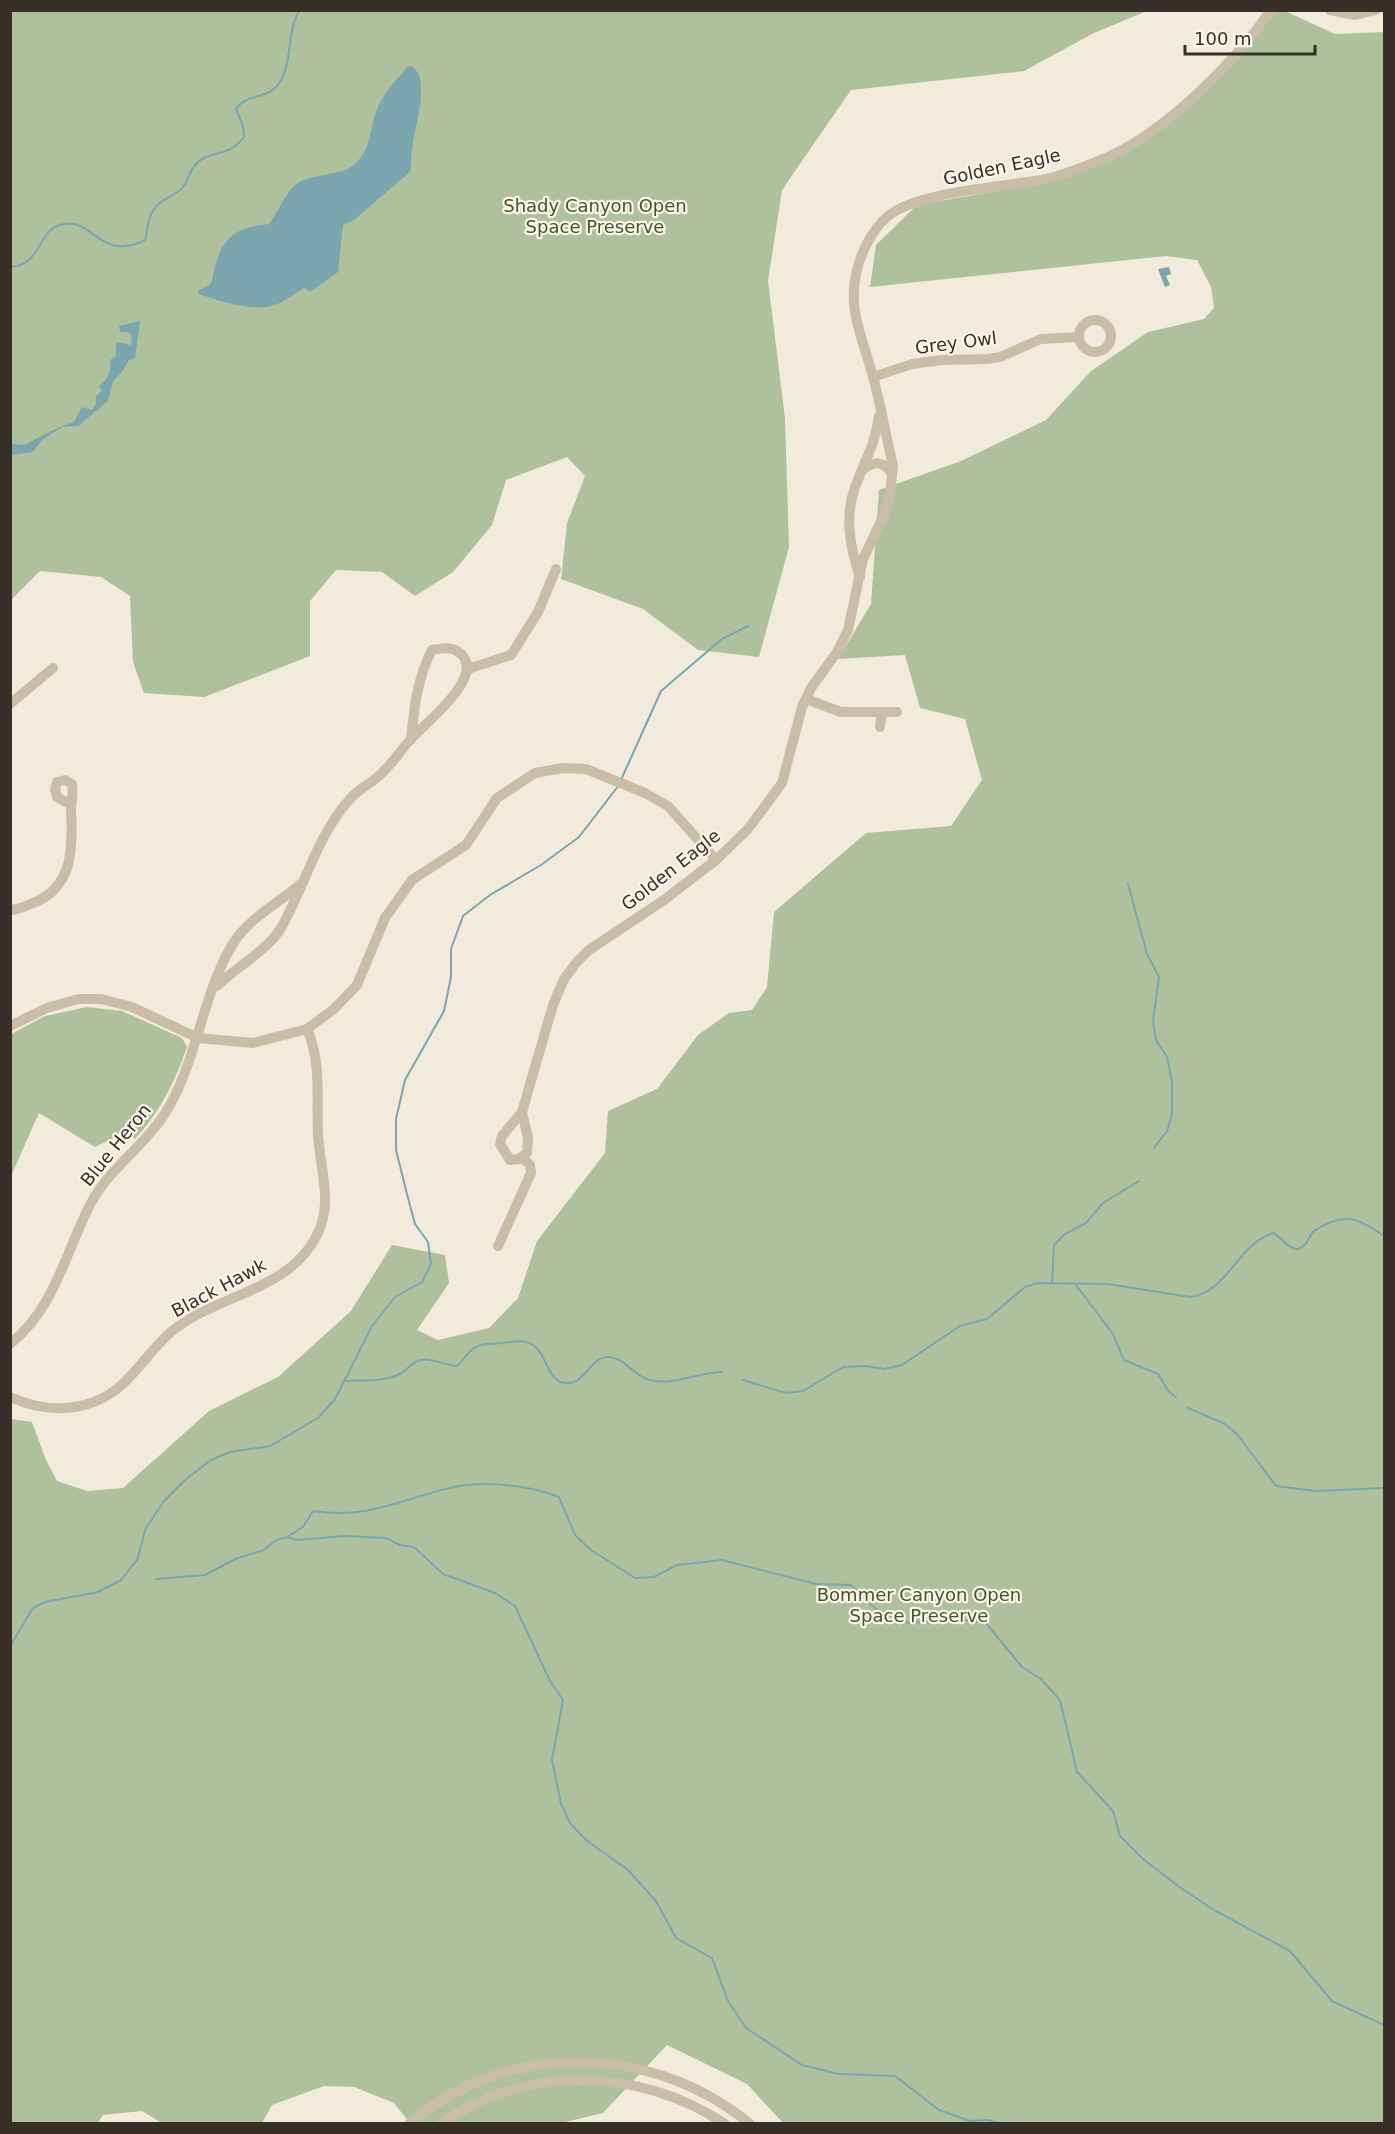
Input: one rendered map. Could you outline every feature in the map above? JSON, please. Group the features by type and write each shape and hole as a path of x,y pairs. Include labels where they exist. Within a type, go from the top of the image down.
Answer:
{"street":[{"name":"Golden Eagle","path":"522,1112 528,1138 527,1153 510,1160 500,1144 502,1136 522,1112 553,1005 564,979 589,950 664,900 716,860 748,829 782,783 806,699 837,652 848,630 861,580 863,559 884,514 892,474 873,377 857,322 854,288 861,257 873,235 888,216 917,201 1049,178 1120,151 1168,119 1203,88 1271,10"},
{"path":"1330,10 1355,15 1376,10"},
{"name":"Grey Owl","path":"873,377 912,364 1000,357 1041,339 1078,337"},
{"name":"Golden Eagle","path":"861,580 851,553 848,525 852,501 876,438 879,407"},
{"path":"862,470 873,463 880,463 888,467 892,474"},
{"path":"411,740 417,692 432,650 445,647 456,650 465,658 468,669 511,655 538,612 556,569"},
{"path":"10,704 53,668"},
{"name":"Blue Heron","path":"213,989 271,940 280,928 338,815 349,800 379,776 411,740 441,712 456,692 468,669"},
{"path":"806,699 841,712 897,712"},
{"path":"880,727 882,712"},
{"path":"10,1026 58,1005 78,999 101,999 132,1007 198,1038 254,1043 270,1041 307,1029 334,1009 357,985 385,918 412,880 466,845 497,798 535,773 563,768 586,769 645,793 668,806 716,860"},
{"path":"10,910 39,901 51,894 65,875 73,847 71,805"},
{"name":"Blue Heron","path":"10,1344 34,1320 50,1298 94,1198 163,1117 183,1080 213,989 235,942 256,917 286,897 303,882"},
{"name":"Black Hawk","path":"10,1396 25,1404 48,1409 74,1407 112,1394 170,1333 190,1318 275,1279 305,1255 318,1234 325,1212 318,1135 318,1066 307,1029"},
{"path":"498,1246 529,1179 530,1165 522,1157"},
{"path":"409,2124 445,2098 501,2072 568,2060 610,2063 651,2071 694,2087 731,2108 750,2124"},
{"path":"440,2124 470,2105 514,2090 537,2083 586,2078 609,2080 652,2090 692,2105 725,2124"}],"green space":[{"name":"Shady Canyon Open Space Preserve","path":"11,11 1147,11 1094,33 1024,71 851,90 782,190 768,281 785,418 789,547 759,657 698,650 643,609 561,579 567,523 585,476 567,457 506,480 492,525 453,572 415,596 382,572 336,570 310,601 310,656 204,697 144,693 133,662 130,596 101,577 40,571 11,600"},
{"name":"Bommer Canyon Open Space Preserve","path":"1276,11 1285,11 1335,34 1384,32 1384,2123 783,2123 747,2084 667,2045 603,2113 561,2123 410,2123 394,2103 354,2087 324,2086 272,2105 262,2123 162,2123 142,2111 103,2115 98,2123 11,2124 11,1419 32,1422 46,1460 57,1481 87,1491 123,1488 209,1411 278,1377 351,1311 392,1245 445,1255 449,1283 417,1330 438,1340 489,1328 518,1298 537,1241 605,1153 608,1111 657,1089 698,1035 729,1013 752,1010 767,987 774,912 866,833 951,826 982,780 965,719 920,708 905,655 838,659 871,604 879,490 961,461 1046,420 1091,371 1148,332 1204,319 1214,308 1211,287 1197,260 1166,256 870,287 876,245 917,205 1007,189 1099,165 1176,113"},
{"path":"87,1007 122,1011 182,1038 187,1047 177,1072 166,1096 135,1139 126,1132 95,1147 39,1113 11,1176 11,1034 45,1016"}],"water":[{"path":"408,66 420,77 421,87 411,171 354,220 343,225 338,272 310,292 304,288 280,303 270,306 239,306 198,294 199,290 210,285 220,253 235,233 250,227 269,224 291,190 301,181 343,171 357,162 366,149 375,114 381,101"},
{"path":"1169,267 1171,274 1166,276 1170,285 1165,287 1158,269"},
{"path":"140,321 135,358 129,360 113,381 108,401 78,426 62,427 42,440 33,452 11,455 11,444 26,445 49,432 74,422 82,407 92,410 96,404 96,396 102,391 99,386 109,375 110,360 116,356 116,342 131,345 132,337 128,332 120,332 119,326"}],"waterway":[{"path":"10,267 21,265 29,260 49,232 64,224 83,227 108,243 118,246 145,240 154,209 160,202 183,187 196,164 204,158 234,147 244,137 243,126 236,109 245,101 272,91 282,79 288,61 292,29 300,10"},
{"path":"621,780 661,691 722,639 748,626"},
{"path":"10,1646 33,1608 45,1602 98,1592 121,1580 137,1560 146,1528 164,1501 185,1480 211,1460 230,1452 270,1446 318,1418 335,1399 372,1326 395,1297 422,1282 431,1264 428,1242 415,1224 408,1198 396,1150 396,1119 405,1080 444,1011 451,977 451,949 463,916 490,895 541,865 579,837 619,785"},
{"path":"1128,884 1147,954 1159,977 1153,1021 1156,1040 1167,1057 1172,1082 1172,1114 1167,1131 1154,1148"},
{"path":"1052,1283 1054,1245 1065,1234 1086,1223 1103,1203 1139,1181"},
{"path":"743,1380 786,1393 803,1391 843,1367 866,1366 884,1369 902,1365 960,1326 987,1319 1025,1287 1038,1283 1108,1284 1190,1297 1214,1286 1261,1238 1274,1233 1288,1245 1297,1249 1305,1245 1317,1229 1334,1221 1349,1219 1363,1223 1384,1236"},
{"path":"1076,1285 1113,1334 1124,1360 1158,1374 1169,1392 1176,1397"},
{"path":"344,1381 394,1377 420,1360 457,1366 470,1351 479,1346 518,1341 533,1345 553,1376 565,1383 577,1380 600,1359 606,1357 618,1359 639,1375 650,1380 668,1381 722,1372"},
{"path":"1188,1408 1225,1424 1237,1434 1276,1486 1315,1491 1384,1488"},
{"path":"287,1537 303,1527 313,1511 332,1513 366,1511 449,1488 476,1484 505,1485 533,1489 559,1497 575,1535 591,1550 635,1578 654,1577 677,1565 722,1560 816,1584 851,1585 877,1610 909,1623 965,1620 986,1623 1022,1667 1041,1679 1060,1700 1077,1772 1113,1811 1120,1836 1143,1859 1178,1886 1214,1910 1290,1951 1332,2001 1384,2025"},
{"path":"156,1579 205,1575 235,1559 264,1550 276,1540 287,1537 297,1540 345,1536 386,1538 400,1545 414,1547 443,1574 495,1593 515,1606 550,1681 563,1700 552,1760 561,1804 570,1823 586,1840 628,1870 656,1901 676,1938 712,1958 728,2001 746,2028 802,2065 839,2074 895,2076 939,2110 970,2121 988,2120 1001,2124"}]}
